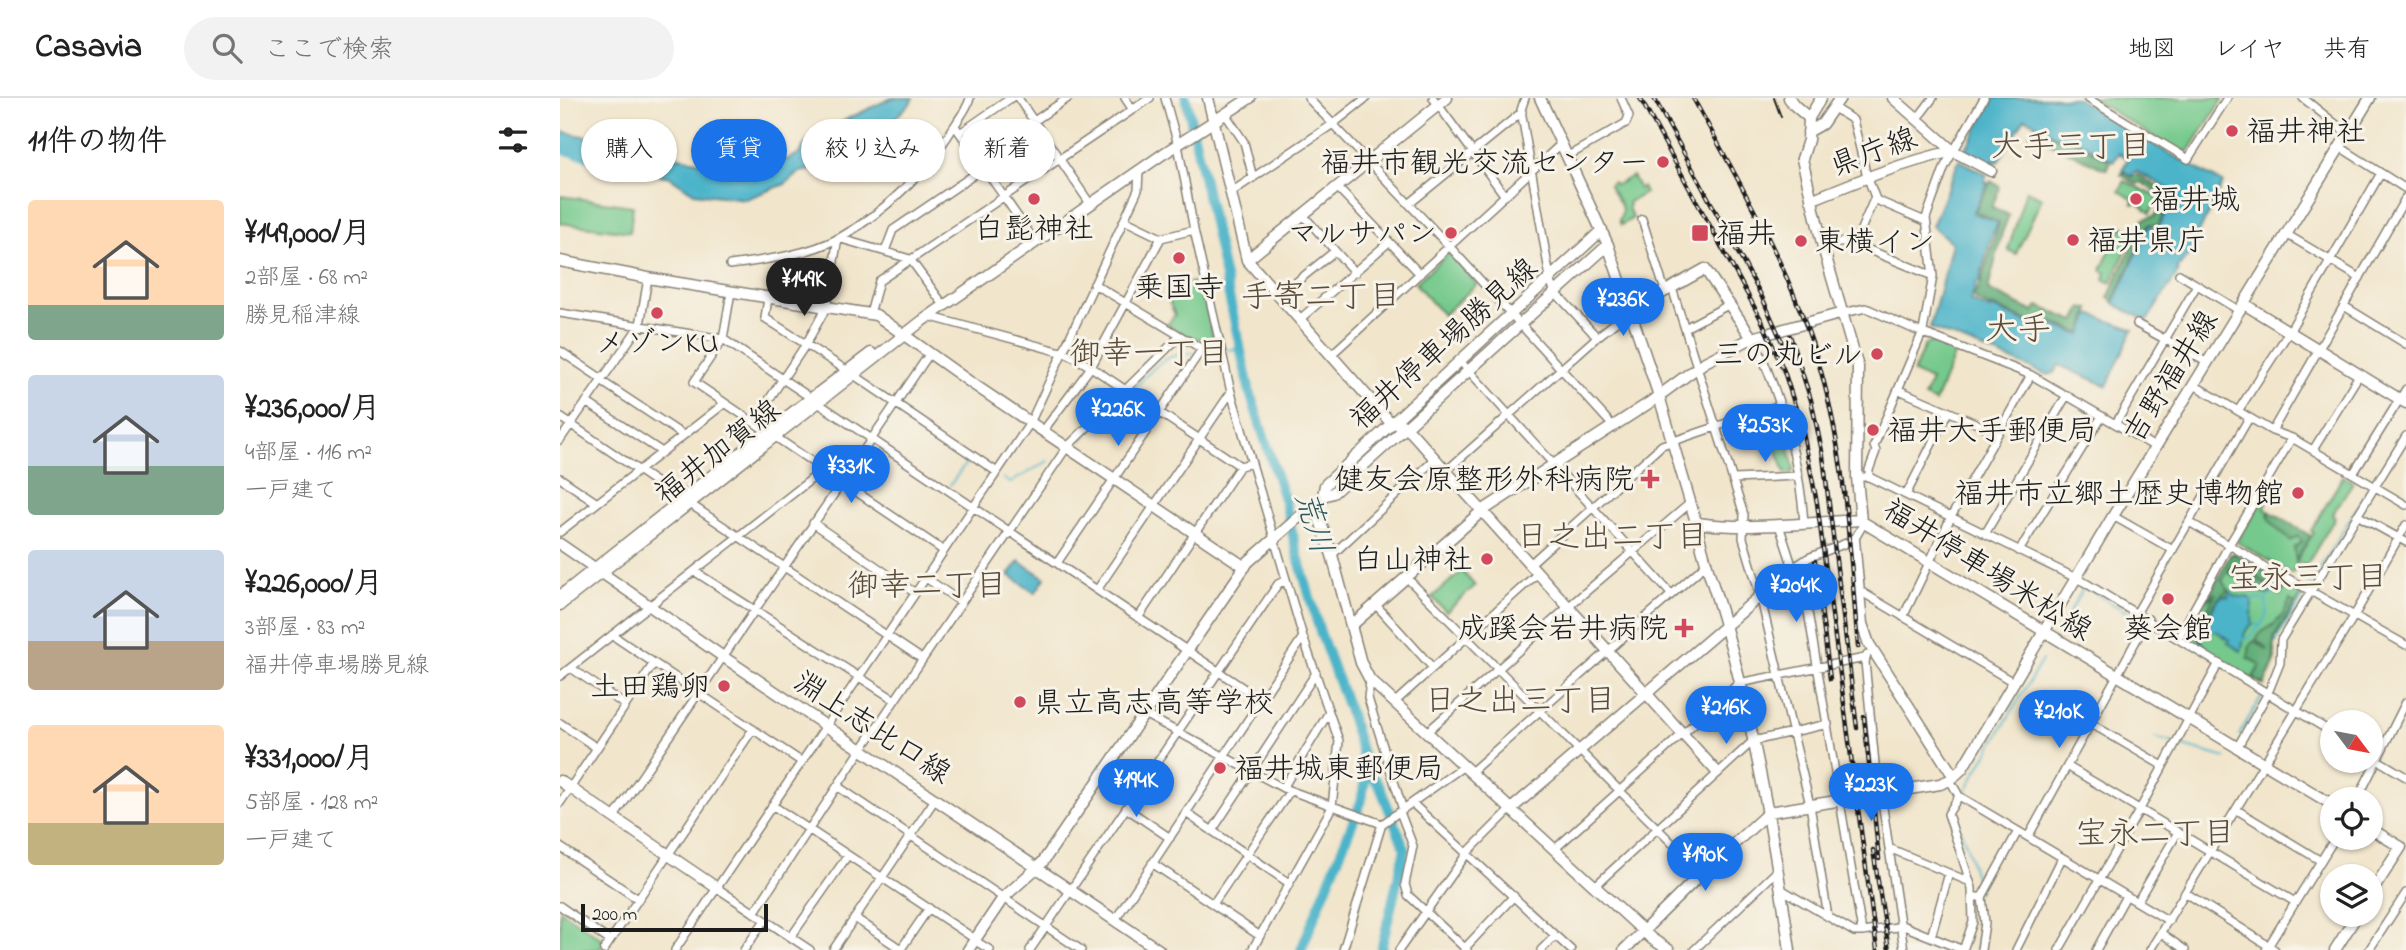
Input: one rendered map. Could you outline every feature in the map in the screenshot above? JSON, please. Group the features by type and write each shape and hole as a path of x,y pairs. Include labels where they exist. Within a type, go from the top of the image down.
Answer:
{"main road":[{"path":"1208,98 1208,126 1230,193 1247,260 1391,423 1405,427 1435,459 1717,772"},
{"name":"福井加賀線","path":"560,605 599,570 850,372 1179,143 1250,98"},
{"path":"1540,98 1608,245 1696,522 1705,565 1725,624 1769,812 1790,950"},
{"path":"1789,98 1808,118"},
{"path":"1821,98 1808,118 1808,132 1822,124 1837,103"},
{"path":"1893,98 1957,152 1991,171"},
{"name":"吉野福井線","path":"1952,779 1970,758 2042,632 2370,98"},
{"path":"1247,260 1439,100"},
{"name":"福井停車場米松線","path":"1808,132 1802,159 1858,374 1857,477 1862,522 2320,797"},
{"name":"県庁線","path":"1811,200 1849,183 1919,159 1957,152"},
{"name":"福井停車場勝見線","path":"1319,499 1325,485 1602,230"},
{"name":"福井停車場勝見線","path":"968,950 1003,898 1038,867 1245,567 1319,499 1333,493 1608,245"},
{"path":"560,261 876,315 1030,423 1245,567"},
{"path":"1630,311 1705,269 1752,338"},
{"path":"2242,307 2359,375 2404,397"},
{"path":"1352,625 1482,511 1698,367 1727,349 1752,338 1843,313"},
{"path":"1319,499 1361,663 1370,680 1652,939 1669,950"},
{"path":"1696,522 1744,526 1862,522"},
{"path":"1623,950 1769,812 1934,786 1952,779 1869,654 1862,624 1854,540"},
{"name":"淵上志比口線","path":"560,544 825,726 1038,867 1152,948"},
{"path":"1511,809 1793,568"},
{"name":"福井加賀線","path":"560,596 599,570"},
{"path":"560,781 717,888"},
{"path":"2383,835 2404,845 2383,876"},
{"path":"2335,950 2349,927"}],"street":[{"path":"730,265 800,251 838,238 888,204 957,129 970,98"},
{"path":"957,129 1011,98"},
{"path":"1018,98 1033,119"},
{"path":"1037,119 1068,98"},
{"path":"1125,98 1133,110"},
{"path":"870,314 879,281 1150,98"},
{"path":"1165,98 1179,143 1194,230 1231,392 1303,637 1339,741 1332,807 1252,950"},
{"path":"1308,98 1450,247 1613,426"},
{"path":"1230,193 1333,124 1366,98"},
{"path":"1525,98 1522,112 1550,278 1554,291 1597,337"},
{"path":"1568,156 1626,122 1629,116 1621,98"},
{"path":"1917,119 1933,98"},
{"path":"1870,477 1869,470 1876,451 1874,446 1923,333 1933,276 1925,221 1945,166 1957,152 1984,98"},
{"path":"2087,98 2188,159 2227,98"},
{"path":"2303,98 2348,134"},
{"path":"1439,100 1505,196"},
{"path":"1837,103 1853,120 1876,201 1925,221"},
{"path":"1409,204 1522,112"},
{"path":"1226,114 1244,142 1253,178"},
{"path":"1331,355 1562,143"},
{"path":"2340,147 2406,189"},
{"path":"1055,152 1091,205"},
{"path":"675,950 1030,423 1138,190 1139,171"},
{"path":"2238,411 2289,332 2381,173"},
{"path":"885,251 893,230 962,182"},
{"path":"994,182 1036,243"},
{"path":"1337,187 1420,274"},
{"path":"1855,243 1875,197"},
{"path":"2272,431 2406,197"},
{"path":"1303,215 1355,273"},
{"path":"1124,219 1161,238 1194,230"},
{"path":"1642,219 1685,328 1744,515 1743,538 1760,595 1810,805 1828,917"},
{"path":"2286,234 2360,278"},
{"path":"838,238 910,260 940,300"},
{"path":"769,398 806,344 826,308 838,238"},
{"path":"1043,431 1091,367 1161,238"},
{"path":"1823,247 1847,241 1855,243 1933,276"},
{"path":"1300,319 1389,242"},
{"path":"1279,296 1335,251"},
{"path":"2179,274 2242,307"},
{"path":"560,440 640,326 648,278"},
{"path":"1094,284 1202,349 1220,346"},
{"path":"2116,423 2197,285"},
{"path":"732,292 723,339 694,382 944,551"},
{"path":"768,298 765,318 997,472"},
{"path":"1685,328 1730,304"},
{"path":"2344,306 2406,344"},
{"path":"1843,313 1866,308 2031,375 2155,447"},
{"path":"1446,471 1630,311"},
{"path":"560,313 723,339 1261,700"},
{"path":"928,316 1068,355 1091,367 1240,466"},
{"path":"2137,324 2208,363"},
{"path":"754,913 922,659 1067,447 1128,392 1181,336"},
{"path":"1752,338 1762,357 1791,439 1804,524"},
{"path":"1057,564 1202,349"},
{"path":"560,351 683,435"},
{"path":"614,817 930,353"},
{"path":"1460,361 1671,594"},
{"path":"1903,617 1951,517 2031,375"},
{"path":"2313,450 2359,375"},
{"path":"2194,385 2272,431 2292,438 2406,505"},
{"path":"1899,390 1998,433"},
{"path":"1097,590 1231,392"},
{"path":"1985,534 2067,396"},
{"path":"2353,474 2404,397"},
{"path":"586,402 662,452"},
{"path":"560,532 725,403"},
{"path":"1530,564 1662,445 1780,405"},
{"path":"1906,495 1948,412"},
{"path":"2019,551 2102,416"},
{"path":"560,417 922,659"},
{"path":"2137,612 2249,418"},
{"path":"2236,748 2280,663 2281,640 2406,436"},
{"path":"2178,638 2292,438"},
{"path":"1857,449 1874,446"},
{"path":"1332,555 1435,459"},
{"path":"1139,618 1240,466 1252,463"},
{"path":"560,676 823,470"},
{"path":"1734,479 1798,476"},
{"path":"1857,477 1870,477 2076,578 2137,612 2320,725"},
{"path":"560,478 597,503"},
{"path":"1427,732 1689,503"},
{"path":"2357,515 2402,540"},
{"path":"2113,516 2173,550"},
{"path":"1779,525 1793,568 1808,558 1854,540 1862,522"},
{"path":"2189,522 2268,570 2302,586 2406,645"},
{"path":"813,523 915,593"},
{"path":"2150,950 2402,540 2406,525"},
{"path":"1343,950 1384,823 1468,769 1540,711 1705,565"},
{"path":"695,571 895,700"},
{"path":"1394,703 1465,636 1538,573"},
{"path":"1406,577 1702,873"},
{"path":"926,578 961,602"},
{"path":"1781,578 1808,612 1862,932"},
{"path":"1030,950 1176,731 1278,584 1286,580"},
{"path":"1860,592 2013,682"},
{"path":"1376,605 1432,667"},
{"path":"2028,837 2148,619"},
{"path":"612,635 802,762"},
{"path":"1115,920 1303,637"},
{"path":"1556,848 1739,683 1869,654 1880,794 1904,950"},
{"path":"560,803 654,663"},
{"path":"2059,950 2219,663"},
{"path":"571,668 625,705"},
{"path":"1212,831 1316,673"},
{"path":"1370,680 1368,698 1400,812 1413,846 1400,883 1408,895 1466,949 1514,896"},
{"path":"2384,740 2406,702"},
{"path":"1213,904 1287,790 1329,712"},
{"path":"1144,714 1287,790 1370,821 1384,823"},
{"path":"560,723 597,748"},
{"path":"2090,723 2163,766"},
{"path":"1596,885 1753,741 1828,724"},
{"path":"604,950 753,729"},
{"path":"2384,764 2406,777"},
{"path":"2067,766 2295,902"},
{"path":"1952,779 1959,796 2169,921"},
{"path":"837,786 1081,950"},
{"path":"1781,889 1854,932 1901,926 1963,950 1973,922 1972,897 1970,882 1948,814 1959,796"},
{"path":"833,950 936,798"},
{"path":"1412,803 1571,950"},
{"path":"772,805 990,950"},
{"path":"1126,808 1170,838"},
{"path":"1399,950 1468,852 1511,809"},
{"path":"2237,810 2321,861"},
{"path":"1186,813 1289,883"},
{"path":"1980,950 1985,923 1982,897 2018,831"},
{"path":"2137,902 2178,832"},
{"path":"560,846 638,900"},
{"path":"1889,848 1970,882"},
{"path":"2186,893 2270,949 2328,850"},
{"path":"791,937 848,855"},
{"path":"2015,950 2062,859"},
{"path":"1152,863 1260,936"},
{"path":"1694,950 1778,870"},
{"path":"1931,937 1949,873"},
{"path":"717,888 810,950"},
{"path":"2369,950 2406,893"},
{"path":"2096,950 2126,896"},
{"path":"1972,897 1982,897"},
{"path":"560,906 610,941"},
{"path":"855,918 902,950 929,908"},
{"path":"744,950 765,919"},
{"path":"2161,933 2185,950"},
{"path":"1541,950 1555,936"}],"green space":[{"path":"2091,98 2223,98 2190,150 2180,153"},
{"path":"2035,125 2059,139 2068,138 2111,161 2107,169 2030,134"},
{"path":"2123,172 2132,177 2138,175 2173,196 2158,225 2148,225 2113,302 2108,298 2144,219 2155,216 2165,198 2141,182 2137,184 2121,175"},
{"path":"1632,176 1639,189 1642,187 1645,193 1629,202 1628,208 1633,218 1621,225 1621,206 1609,185 1613,182 1616,185"},
{"path":"1991,181 2000,187 1992,207 2009,215 1988,290 2034,312 2038,306 2075,321 2082,308 2090,309 2082,332 2049,321 2042,327 1973,298 1981,282 1999,223 1975,211"},
{"path":"2125,181 2159,198 2150,213 2137,202 2132,203 2133,199 2119,191"},
{"path":"2026,190 2042,198 2016,254 2008,250"},
{"path":"560,196 633,206 630,232 560,223"},
{"path":"2121,226 2134,233 2111,283 2104,279 2106,273 2101,270"},
{"path":"1449,253 1477,284 1443,315 1415,283"},
{"path":"1201,280 1213,338 1195,338 1167,325 1175,315 1167,297 1176,287"},
{"path":"1932,342 1956,351 1935,402 1924,397 1931,380 1913,373 1925,344"},
{"path":"1777,411 1781,413 1794,470 1791,473 1785,473 1765,416"},
{"path":"2343,476 2353,482 2332,515 2335,518 2306,566 2298,562 2292,574 2237,542 2263,499 2267,501 2265,509 2311,537 2314,533 2311,531"},
{"path":"2269,511 2311,536 2296,561 2294,548 2302,542 2298,536 2290,541 2276,528"},
{"path":"2235,553 2303,592 2275,638 2275,662 2264,686 2186,636 2231,554"},
{"path":"2235,554 2287,584 2280,595 2275,592 2275,581 2274,589 2247,569 2251,576 2271,589 2272,593 2266,595 2231,574 2230,569 2236,562 2234,561 2222,581 2229,590 2215,604 2194,637 2195,626 2216,593 2206,601 2230,555"},
{"path":"1462,571 1475,586 1446,612 1432,597"},
{"path":"2290,600 2295,603 2274,638 2274,662 2264,685 2253,678 2260,665 2248,658 2250,645 2254,641 2268,650 2256,639 2280,618"},
{"path":"560,910 605,941 599,950 560,950"}],"water":[{"path":"892,98 913,98 894,119 847,119"},
{"path":"1994,98 2076,98 2131,132 2124,143 2131,147 2138,136 2223,183 2187,257 2177,269 2179,271 2147,321 2114,303 2149,226 2157,229 2176,193 2136,171 2132,176 2122,170 2128,159 2119,153 2114,161 2067,135 2060,138 2025,118 1998,162 1995,161 1993,165 1965,150"},
{"path":"560,131 581,136 581,155 560,148"},
{"path":"801,151 801,172 785,184 746,199 694,193 677,182 677,157 691,160 691,182 787,182 787,160"},
{"path":"1959,160 1987,175 1984,181 1988,183 1973,213 1998,222 1979,282 1970,301 2044,330 2048,323 2081,335 2090,314 2133,329 2107,386 2059,365 2054,373 2048,375 1930,328 1952,243 1932,226"},
{"path":"1019,561 1045,578 1035,593 1009,575"},
{"path":"2230,591 2235,596 2250,598 2253,625 2245,633 2241,651 2216,631 2205,631 2200,637 2206,649 2201,645 2198,633 2218,600 2222,596 2228,597"}],"waterway":[{"name":"荒川","path":"1186,98 1250,393 1285,502 1320,632 1367,770 1361,802 1301,950"},
{"path":"560,149 581,154"},
{"path":"1228,350 1240,348"},
{"path":"1132,390 1166,359 1194,353"},
{"path":"1081,440 1128,394"},
{"path":"2374,480 2406,430"},
{"path":"950,485 970,458"},
{"path":"1003,478 1010,483 1048,461"},
{"path":"2308,588 2368,489"},
{"path":"2254,625 2264,621 2267,609 2265,600 2274,593 2275,582"},
{"path":"2064,622 2086,588 2140,620"},
{"path":"2277,642 2305,593"},
{"path":"2251,601 2257,598 2264,600"},
{"path":"2242,639 2250,638 2261,625"},
{"path":"1964,793 2042,660"},
{"path":"2239,735 2263,694"},
{"path":"2155,738 2174,743"},
{"path":"2179,745 2226,758"},
{"path":"1367,770 1380,787 1405,849 1381,950"},
{"path":"1960,801 1953,813 1967,846 1979,892"},
{"path":"1976,950 1981,920"}],"tram line":[{"path":"1774,98 1781,117"}],"railway":[{"path":"1640,98 1762,321 1784,371 1802,428 1817,503 1877,950"},
{"path":"1654,98 1761,295 1787,353"},
{"path":"1693,98 1780,263 1820,368 1841,471 1858,647"},
{"path":"1790,336 1811,400 1823,456 1857,728"},
{"path":"1815,561 1830,679"},
{"path":"1864,717 1879,859"},
{"path":"1873,850 1889,950"}],"place":[{"name":"福井神社","path":"2232,131"},
{"name":"福井市観光交流センター","path":"1663,162"},
{"name":"白髭神社","path":"1034,199"},
{"name":"福井城","path":"2136,199"},
{"name":"マルサパン","path":"1451,233"},
{"name":"福井","path":"1700,233"},
{"name":"福井県庁","path":"2073,240"},
{"name":"東横イン","path":"1801,241"},
{"name":"乗国寺","path":"1179,258"},
{"name":"メゾンKU","path":"657,313"},
{"name":"三の丸ビル","path":"1877,354"},
{"name":"福井大手郵便局","path":"1873,430"},
{"name":"健友会原整形外科病院","path":"1650,479"},
{"name":"福井市立郷土歴史博物館","path":"2298,493"},
{"name":"白山神社","path":"1487,559"},
{"name":"葵会館","path":"2168,599"},
{"name":"成蹊会岩井病院","path":"1684,628"},
{"name":"土田鶏卵","path":"724,686"},
{"name":"県立高志高等学校","path":"1020,702"},
{"name":"福井城東郵便局","path":"1220,768"}],"district":[{"name":"大手三丁目","path":"2071,145"},
{"name":"手寄二丁目","path":"1321,295"},
{"name":"大手","path":"2018,327"},
{"name":"御幸一丁目","path":"1149,352"},
{"name":"日之出二丁目","path":"1612,535"},
{"name":"宝永三丁目","path":"2308,576"},
{"name":"御幸二丁目","path":"927,584"},
{"name":"日之出三丁目","path":"1520,699"},
{"name":"宝永二丁目","path":"2155,832"}]}
